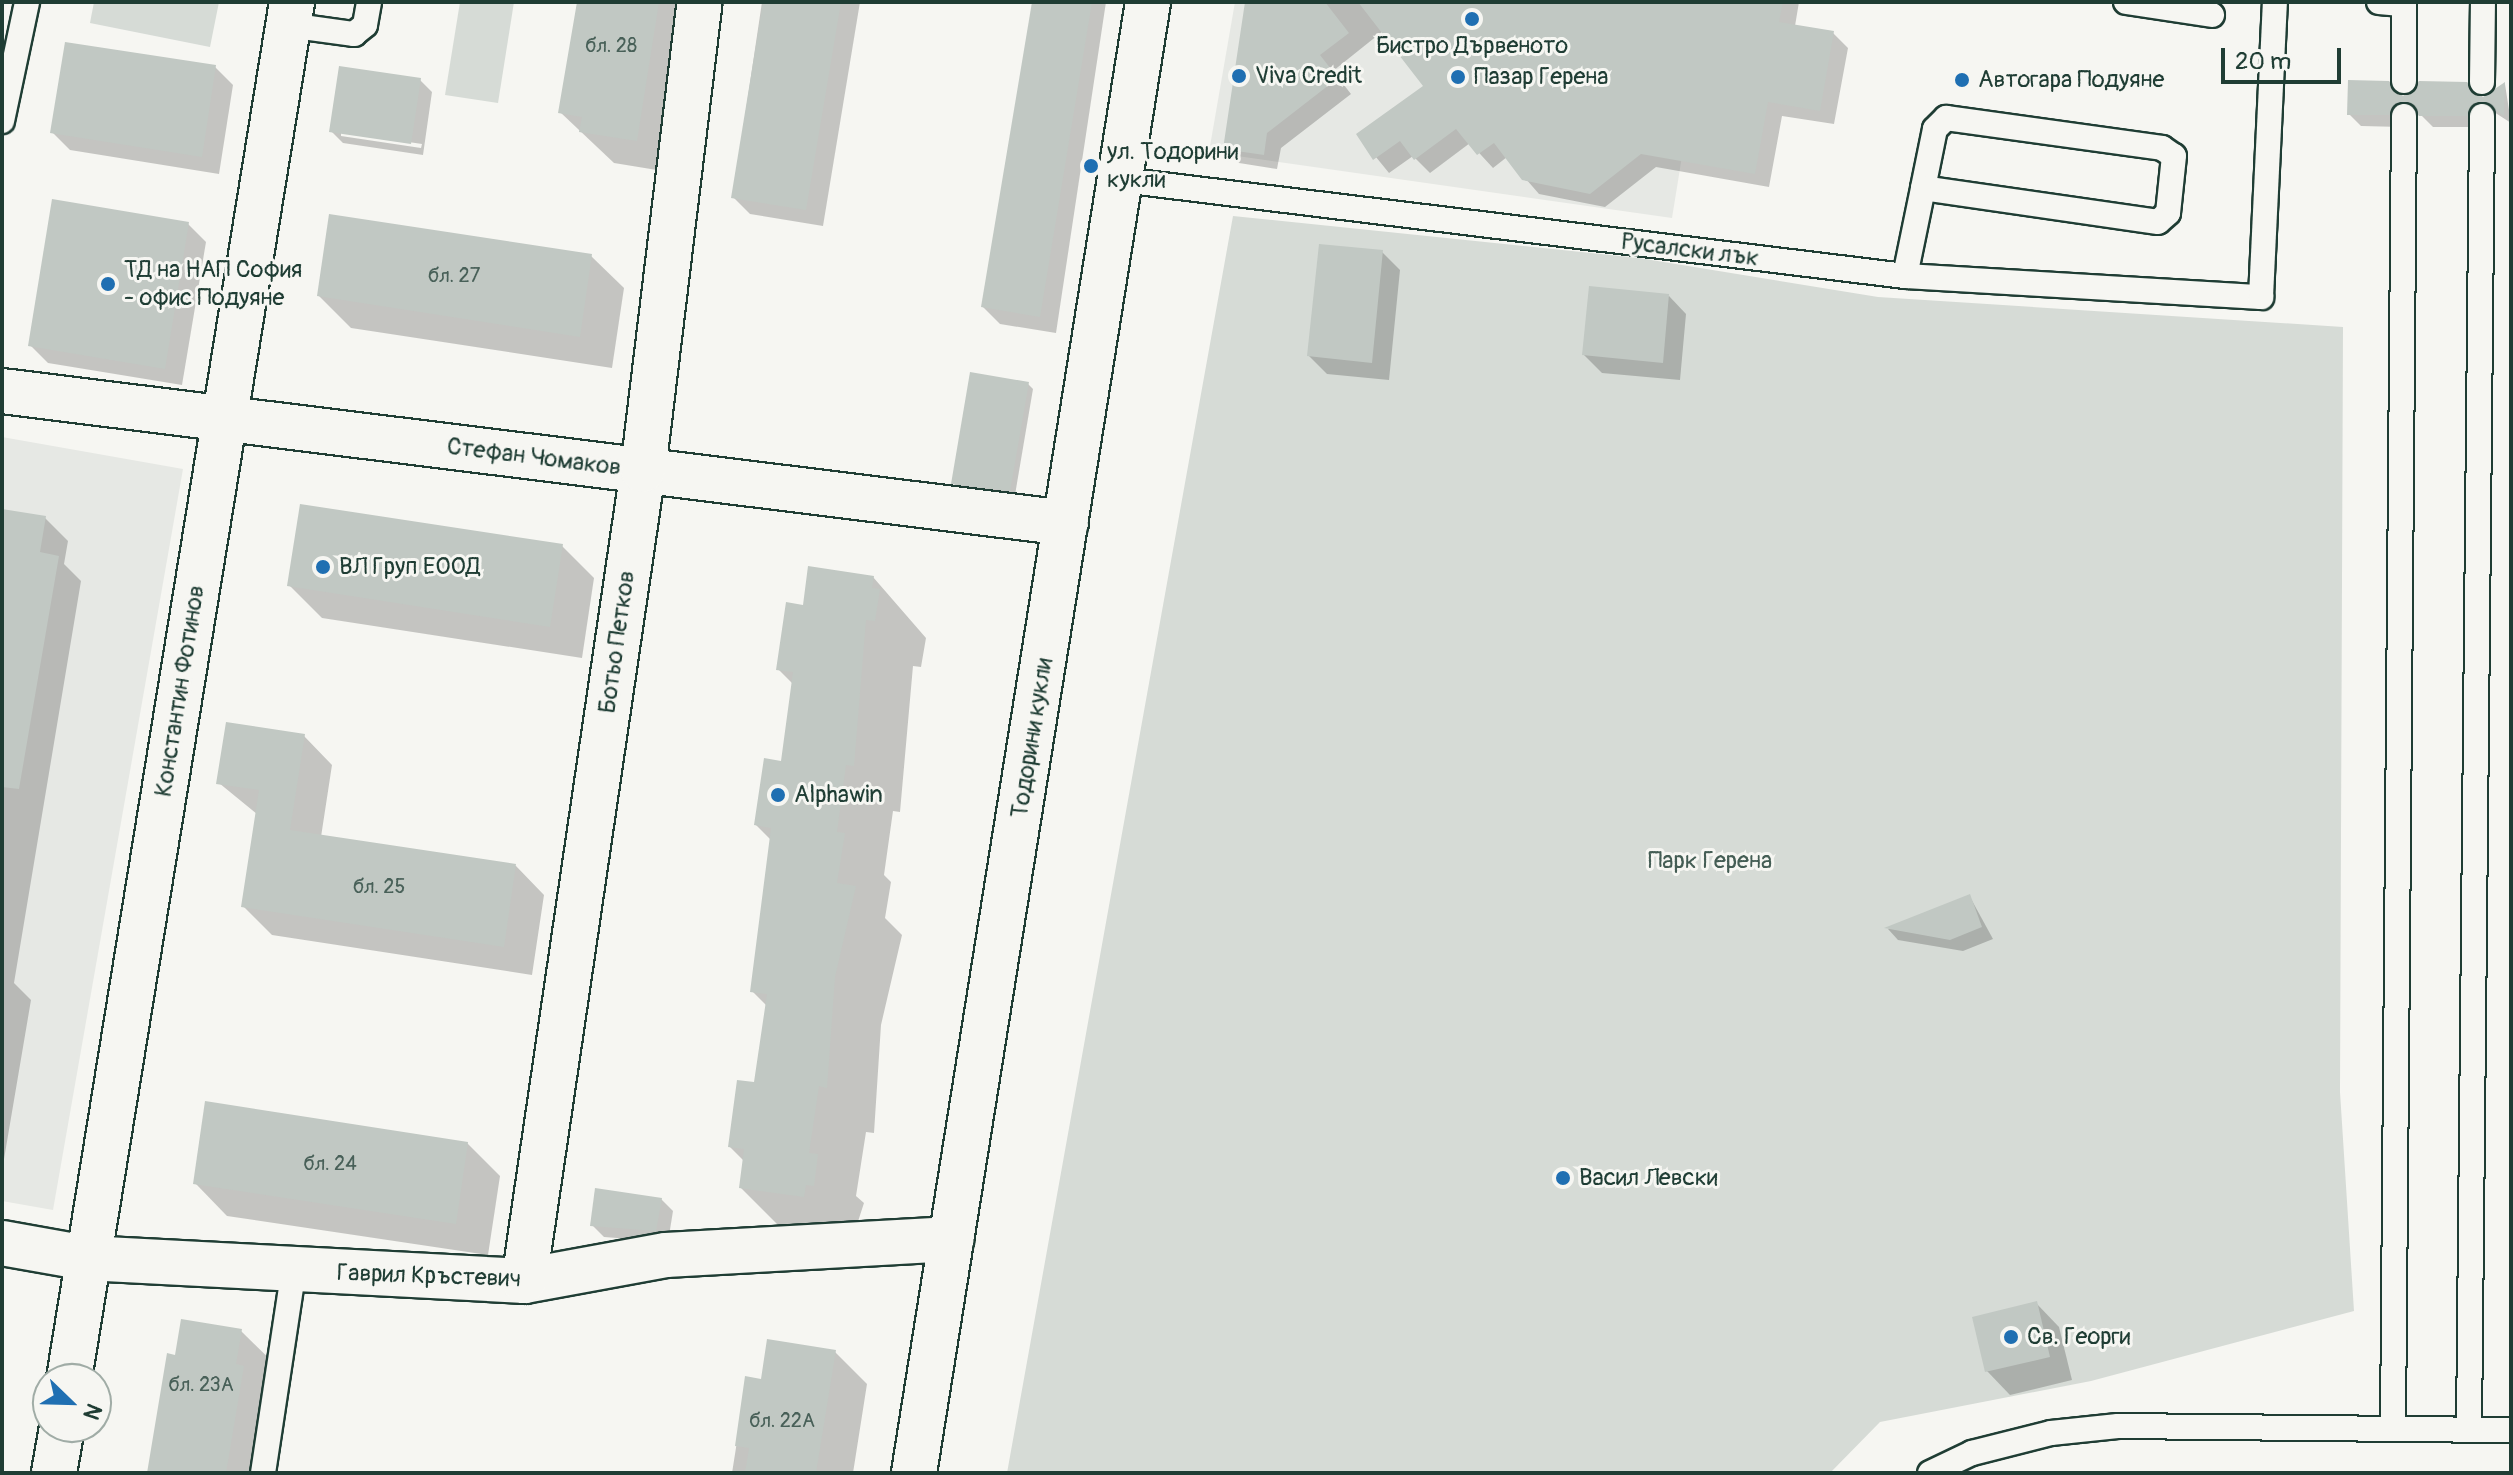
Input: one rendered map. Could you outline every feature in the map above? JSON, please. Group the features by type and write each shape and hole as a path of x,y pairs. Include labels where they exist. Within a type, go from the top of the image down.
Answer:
{"street":[{"name":"Ботьо Петков","path":"524,1281 643,470 700,2"},
{"name":"Тодорини кукли","path":"914,1473 1148,2"},
{"name":"Константин Фотинов","path":"71,1363 290,14"},
{"name":"Стефан Чомаков","path":"2,391 1066,523"},
{"name":"Гаврил Кръстевич","path":"2,1243 86,1258 524,1281 666,1255 952,1239"},
{"path":"54,1473 59,1443"}],"lane":[{"path":"2,121 27,2"},
{"path":"290,14 354,34 365,25 369,2"},
{"path":"2126,2 2212,15"},
{"name":"Русалски лък","path":"1122,180 1905,276 2261,297 2275,2"},
{"path":"2379,2 2404,3 2404,81"},
{"path":"2482,82 2483,2"},
{"path":"2393,1428 2404,116"},
{"path":"2469,1430 2482,116"},
{"path":"1905,276 1935,129 1946,118 2162,148 2174,156 2168,213 2158,222 1923,188"},
{"path":"263,1473 294,1269"},
{"path":"1930,1473 2118,1426 2511,1430"}],"shaded area":[{"name":"Пазар Герена","path":"1235,2 1707,2 1672,218 1209,152"},
{"path":"2,437 183,469 53,1210 2,1201"}],"green space":[{"path":"94,2 219,2 210,47 90,23"},
{"path":"460,2 514,2 498,103 445,95"},
{"name":"Парк Герена","path":"1233,216 1639,258 1878,297 2343,327 2340,1092 2354,1311 2091,1381 1880,1422 1830,1473 1007,1473"}],"building":[{"path":"577,2 659,2 637,141 579,132 582,117 558,113"},
{"path":"763,2 841,2 806,210 731,198"},
{"path":"1032,2 1092,2 1040,317 981,307"},
{"path":"1245,2 1325,2 1349,33 1320,55 1338,78 1267,133 1264,155 1223,149"},
{"path":"1358,2 1783,2 1779,22 1834,31 1820,111 1768,102 1755,174 1641,154 1590,194 1522,180 1494,143 1477,155 1456,129 1414,160 1400,141 1373,160 1356,134 1423,86"},
{"path":"65,42 216,65 202,157 50,133"},
{"path":"339,66 421,78 411,144 329,132"},
{"path":"2348,80 2389,81 2403,96 2419,81 2467,82 2483,97 2505,82 2504,116 2481,101 2467,116 2419,116 2405,101 2389,115 2347,115"},
{"name":"ТД на НАП София - офис Подуяне","path":"52,199 189,222 165,369 28,346"},
{"path":"329,214 592,254 580,337 317,296"},
{"path":"1319,244 1383,250 1372,363 1307,356"},
{"path":"1589,286 1669,294 1663,363 1582,355"},
{"path":"970,372 1029,382 1010,491 951,484"},
{"path":"300,504 563,544 550,627 287,586"},
{"path":"2,509 46,516 40,552 59,556 19,789 2,787"},
{"path":"808,566 874,576 872,588 880,589 875,621 866,620 854,766 846,765 837,832 845,833 837,883 856,886 835,977 827,1088 819,1086 809,1153 818,1154 814,1186 806,1185 804,1197 739,1188 744,1149 728,1147 737,1080 754,1082 767,994 750,992 771,828 754,825 764,758 781,761 793,672 776,670 786,602 803,605"},
{"path":"226,722 305,734 290,830 516,864 504,947 241,907 259,790 216,784"},
{"path":"1970,894 1982,927 1950,940 1884,928"},
{"path":"205,1101 468,1142 456,1224 193,1184"},
{"path":"595,1188 662,1198 656,1231 590,1226"},
{"name":"Св. Георги","path":"2037,1301 2050,1357 1985,1372 1972,1317"},
{"path":"181,1319 242,1329 236,1364 244,1366 226,1473 147,1473 167,1353 175,1355"},
{"path":"767,1339 836,1350 816,1473 745,1473 749,1448 735,1446 745,1376 761,1379"}],"place":[{"name":"Бистро Дървеното","path":"1472,19"},
{"name":"Viva Credit","path":"1239,76"},
{"name":"Пазар Герена","path":"1458,77"},
{"name":"Автогара Подуяне","path":"1962,80"},
{"name":"ул. Тодорини кукли","path":"1091,166"},
{"name":"ТД на НАП София - офис Подуяне","path":"108,284"},
{"name":"ВЛ Груп ЕООД","path":"323,567"},
{"name":"Alphawin","path":"778,795"},
{"name":"Васил Левски","path":"1563,1178"},
{"name":"Св. Георги","path":"2011,1337"}]}
